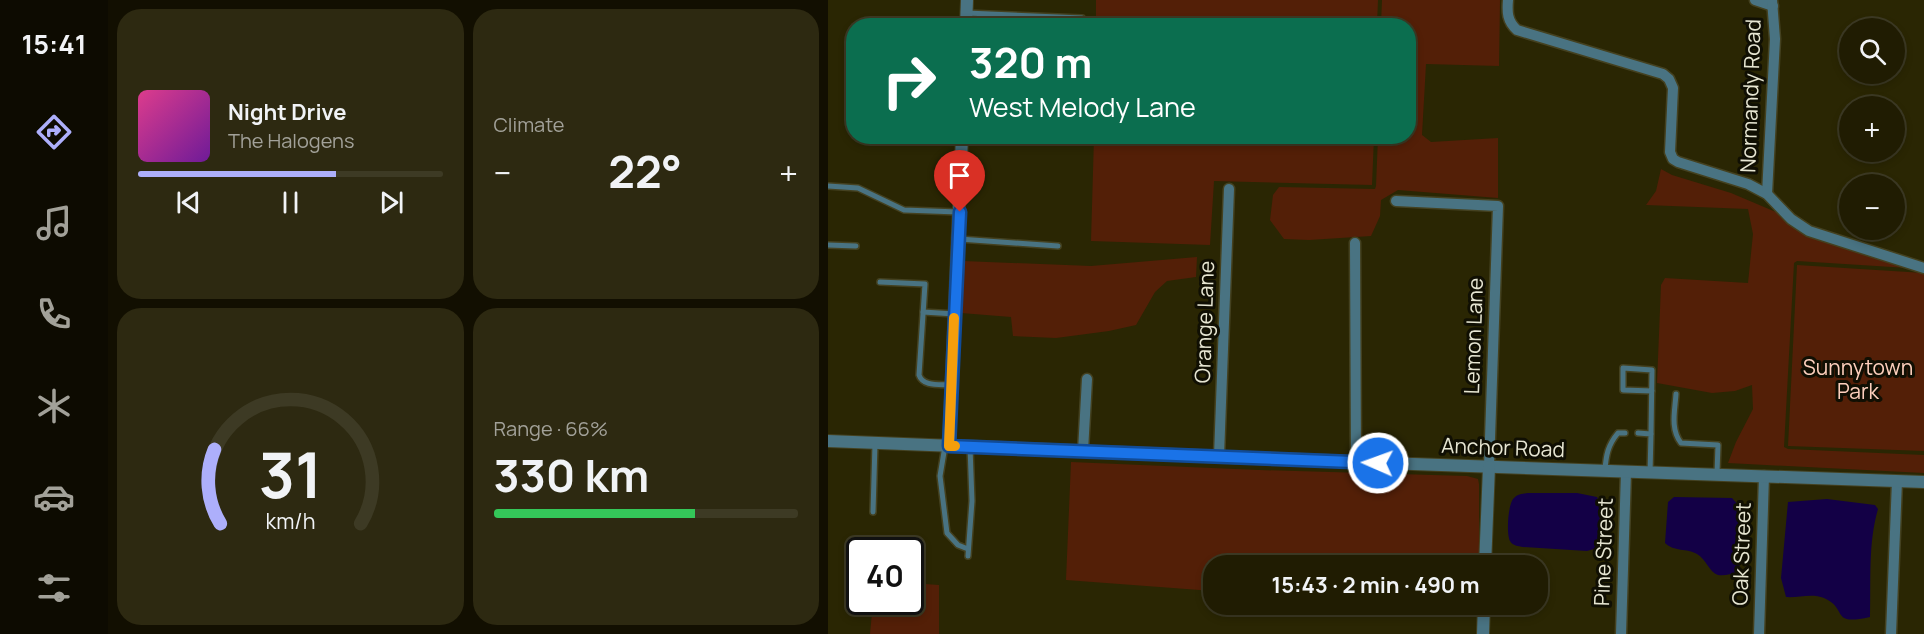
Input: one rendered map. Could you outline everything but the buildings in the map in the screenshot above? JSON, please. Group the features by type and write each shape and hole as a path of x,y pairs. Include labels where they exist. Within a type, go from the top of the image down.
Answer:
{"street":[{"path":"1508,0 1507,14 1510,24 1517,30 1664,74 1673,88 1670,152 1673,159 1748,184 1767,194 1791,219 1809,231 1924,268"},
{"path":"1755,0 1773,3"},
{"name":"Normandy Road","path":"1767,194 1775,39 1773,3"},
{"path":"947,445 952,385 962,144"},
{"name":"Orange Lane","path":"1219,456 1229,189"},
{"name":"Lemon Lane","path":"1396,201 1498,206 1489,467"},
{"path":"1355,243 1356,462"},
{"path":"1083,450 1087,378"},
{"name":"Anchor Road","path":"828,441 1924,482"},
{"path":"1485,555 1489,467"},
{"name":"Pine Street","path":"1621,634 1626,472"},
{"name":"Oak Street","path":"1759,634 1764,476"},
{"path":"1891,634 1897,481"},
{"path":"1483,634 1484,615"}],"lane":[{"path":"967,13 1082,18"},
{"path":"828,186 858,188 904,210 960,212"},
{"path":"959,239 1059,246"},
{"path":"828,245 856,246"},
{"path":"880,282 925,284 921,380 925,383 952,385"},
{"path":"923,312 955,314"},
{"path":"1650,473 1652,434 1652,391 1652,370 1623,368 1623,390 1652,391"},
{"path":"1676,394 1674,426 1678,439 1681,443 1718,445 1717,475"},
{"path":"1605,471 1606,454 1610,442 1617,433 1624,433"},
{"path":"1638,433 1652,434"},
{"path":"873,513 875,443"},
{"path":"947,445 940,476 947,533 958,545 969,549"},
{"path":"968,556 972,501 970,446"}],"green space":[{"path":"1096,0 1378,0 1377,18 1096,18"},
{"path":"1382,0 1500,0 1499,66 1426,64 1422,135 1431,142 1498,138 1498,198 1398,190 1381,200 1380,216 1371,236 1309,240 1284,239 1270,220 1273,195 1279,187 1375,189 1378,144 1416,144 1416,18 1381,18"},
{"path":"1094,144 1374,144 1372,185 1214,181 1210,245 1091,241"},
{"path":"1661,169 1672,175 1731,193 1908,268 1797,261 1794,263 1784,447 1924,455 1924,473 1728,463 1753,409 1752,385 1735,391 1712,393 1657,383 1661,285 1665,278 1748,283 1753,234 1748,209 1646,205 1656,191"},
{"path":"1197,257 1196,277 1167,281 1155,292 1136,325 1056,338 1013,336 1011,317 961,313 963,261 1091,266"},
{"name":"Sunnytown Park","path":"1797,265 1924,273 1924,451 1788,446"},
{"path":"1071,462 1467,476 1478,479 1479,555 1203,555 1203,590 1066,580"},
{"path":"924,584 939,585 939,634 870,634 872,615 924,615"}],"shaded area":[{"path":"1528,493 1577,493 1597,497 1600,504 1599,544 1587,551 1523,547 1513,544 1508,532 1510,506 1516,497"},
{"path":"1674,497 1732,498 1741,508 1738,572 1718,575 1697,554 1672,548 1665,543 1668,502"},
{"path":"1827,499 1875,505 1878,509 1871,549 1870,617 1844,618 1831,602 1824,598 1786,597 1781,578 1788,502"}],"slow traffic":[{"path":"954,318 949,446 955,446"}],"route":[{"path":"960,212 949,446 1378,463"}]}
